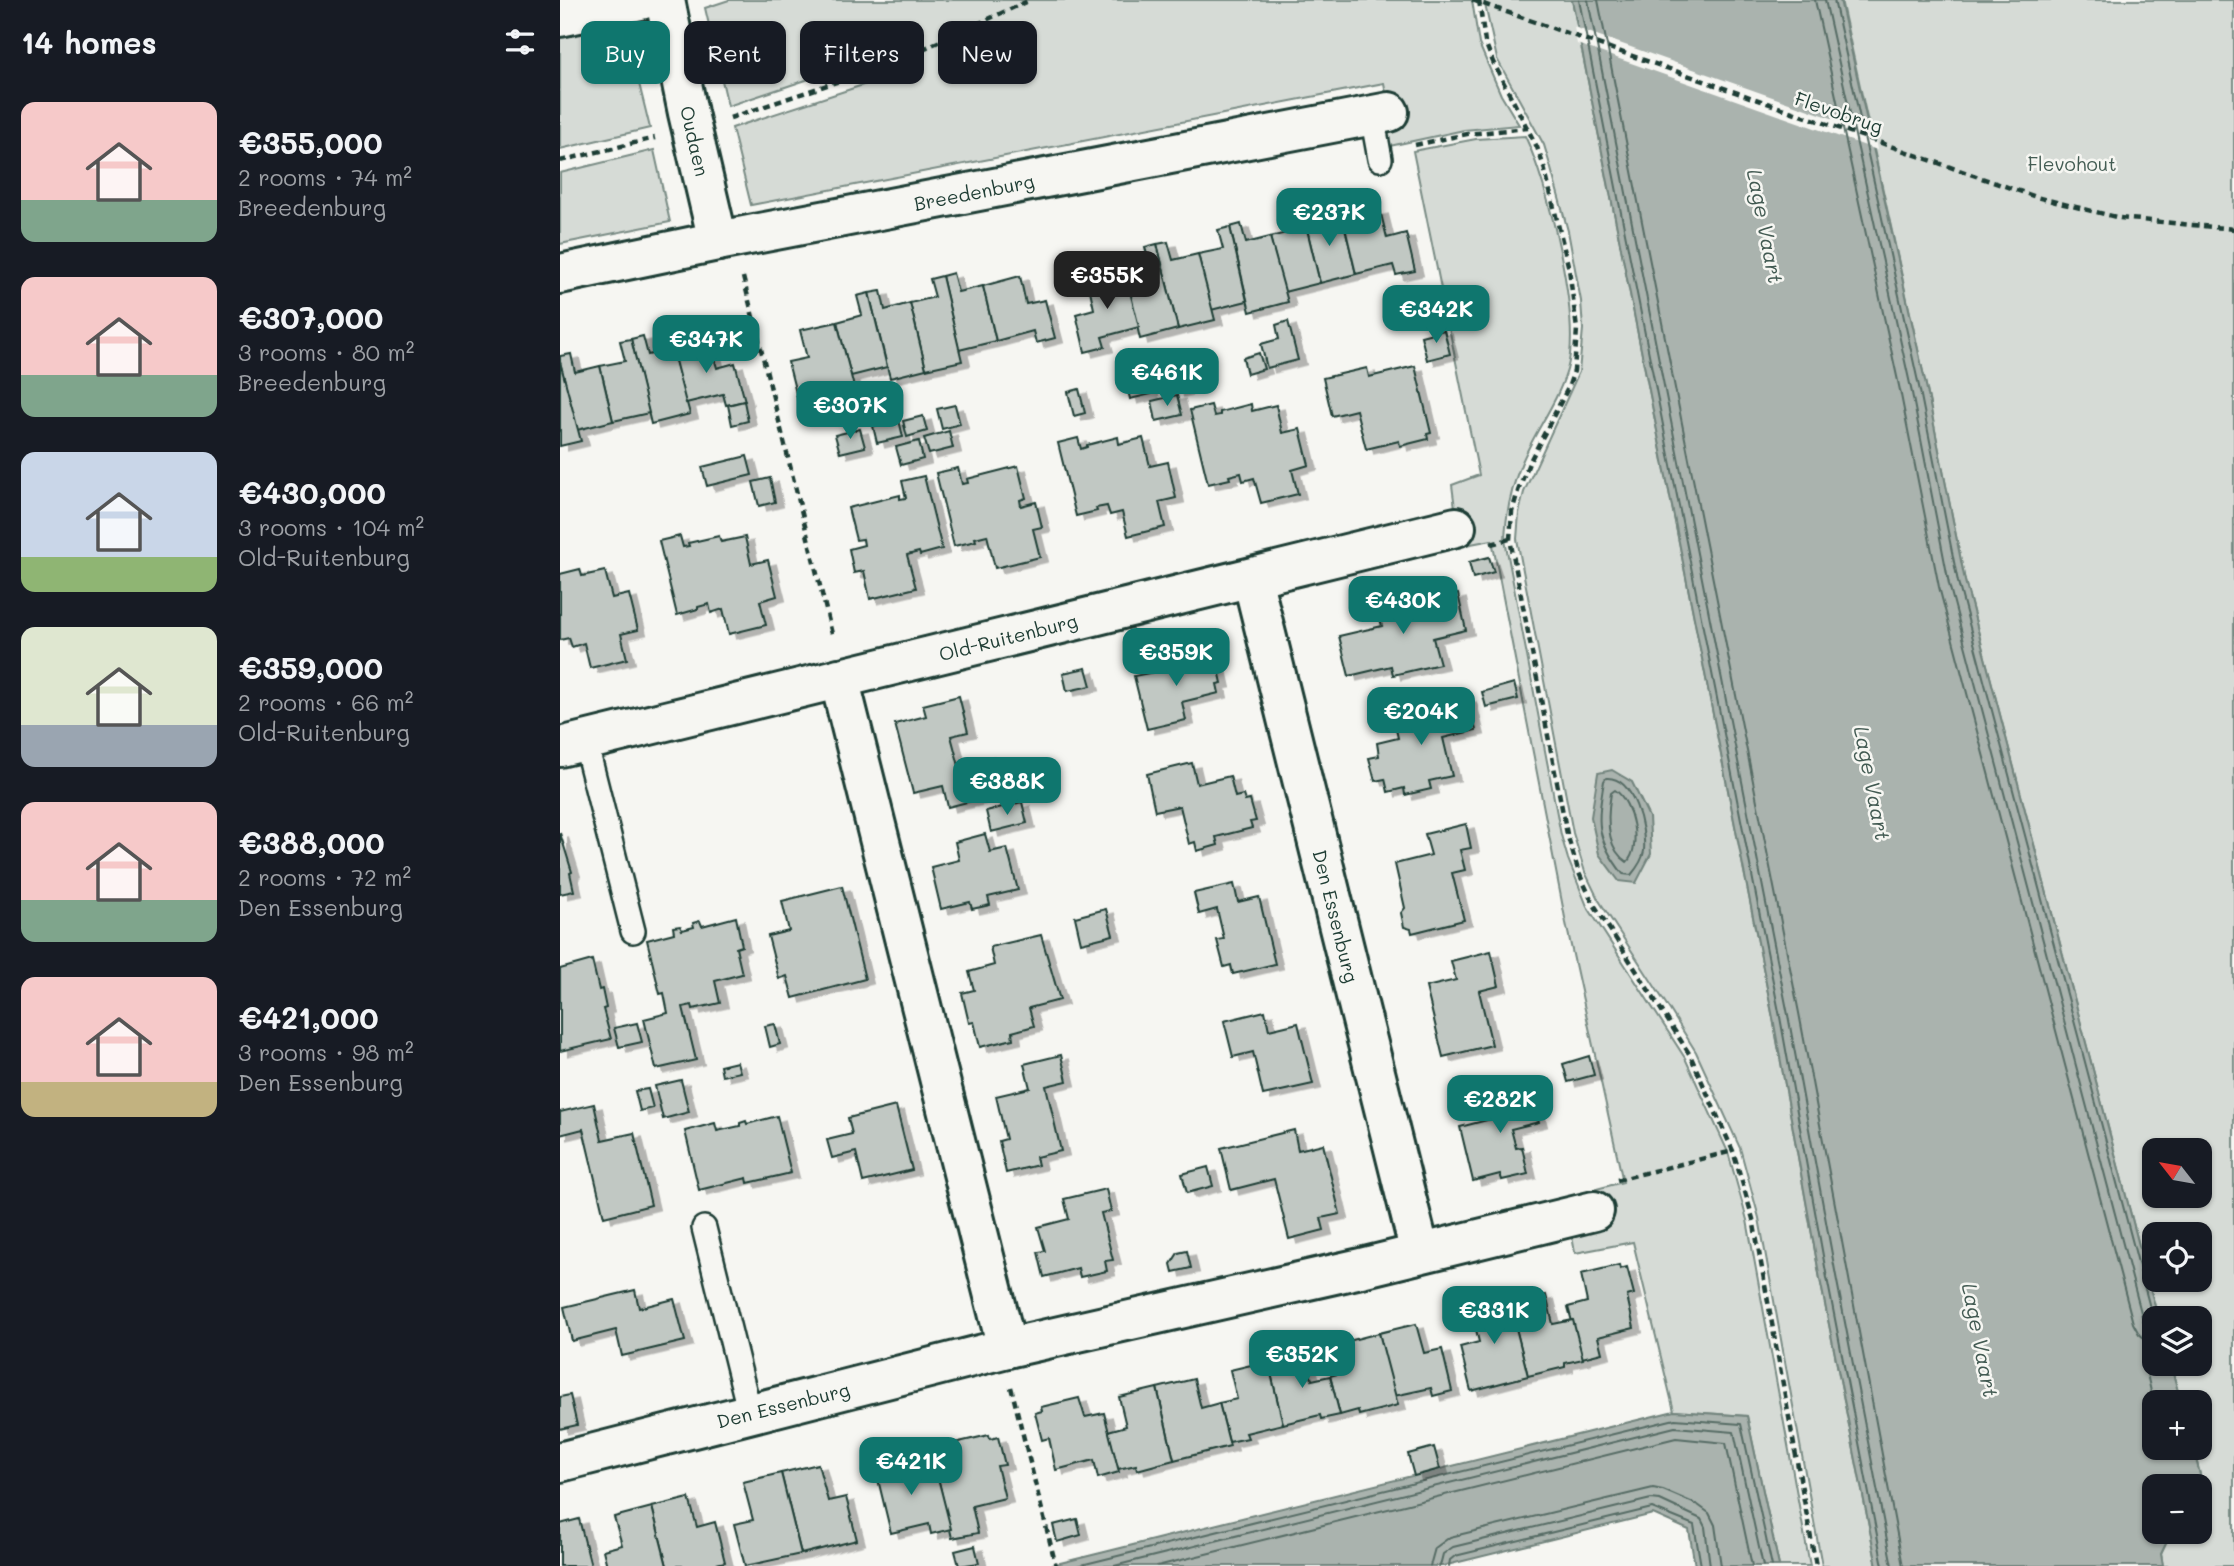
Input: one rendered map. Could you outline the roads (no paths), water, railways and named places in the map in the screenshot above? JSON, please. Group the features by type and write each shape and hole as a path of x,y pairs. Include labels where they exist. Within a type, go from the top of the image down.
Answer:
{"street":[{"path":"560,17 641,0"},
{"name":"Oudaen","path":"665,0 688,113 730,255"},
{"name":"Breedenburg","path":"560,274 730,255 1380,114"},
{"name":"Old-Ruitenburg","path":"573,744 837,662 1252,578 1456,527"},
{"name":"Den Essenburg","path":"1252,578 1420,1253"},
{"path":"837,662 1007,1348"},
{"name":"Den Essenburg","path":"560,1462 1007,1348 1420,1253 1604,1196"}],"lane":[{"path":"1380,114 1380,159"},
{"path":"573,744 633,931"},
{"path":"704,1228 750,1414"}],"water":[{"name":"Lage Vaart","path":"1572,0 1840,0 1927,390 1965,581 2142,1257 2142,1292 2151,1292 2155,1306 2142,1306 2142,1376 2174,1376 2178,1390 2142,1390 2142,1460 2196,1460 2200,1474 2142,1474 2142,1544 2166,1544 2161,1554 2163,1566 1877,1566 1820,1279 1773,1018"},
{"path":"1612,770 1632,782 1649,817 1651,854 1636,883 1619,881 1599,854 1591,817 1598,773"},
{"path":"1674,1411 1747,1416 1779,1566 1695,1566 1689,1530 1653,1514 1443,1566 1048,1566"}],"park label":[{"name":"Flevohout","path":"2072,163"}]}
